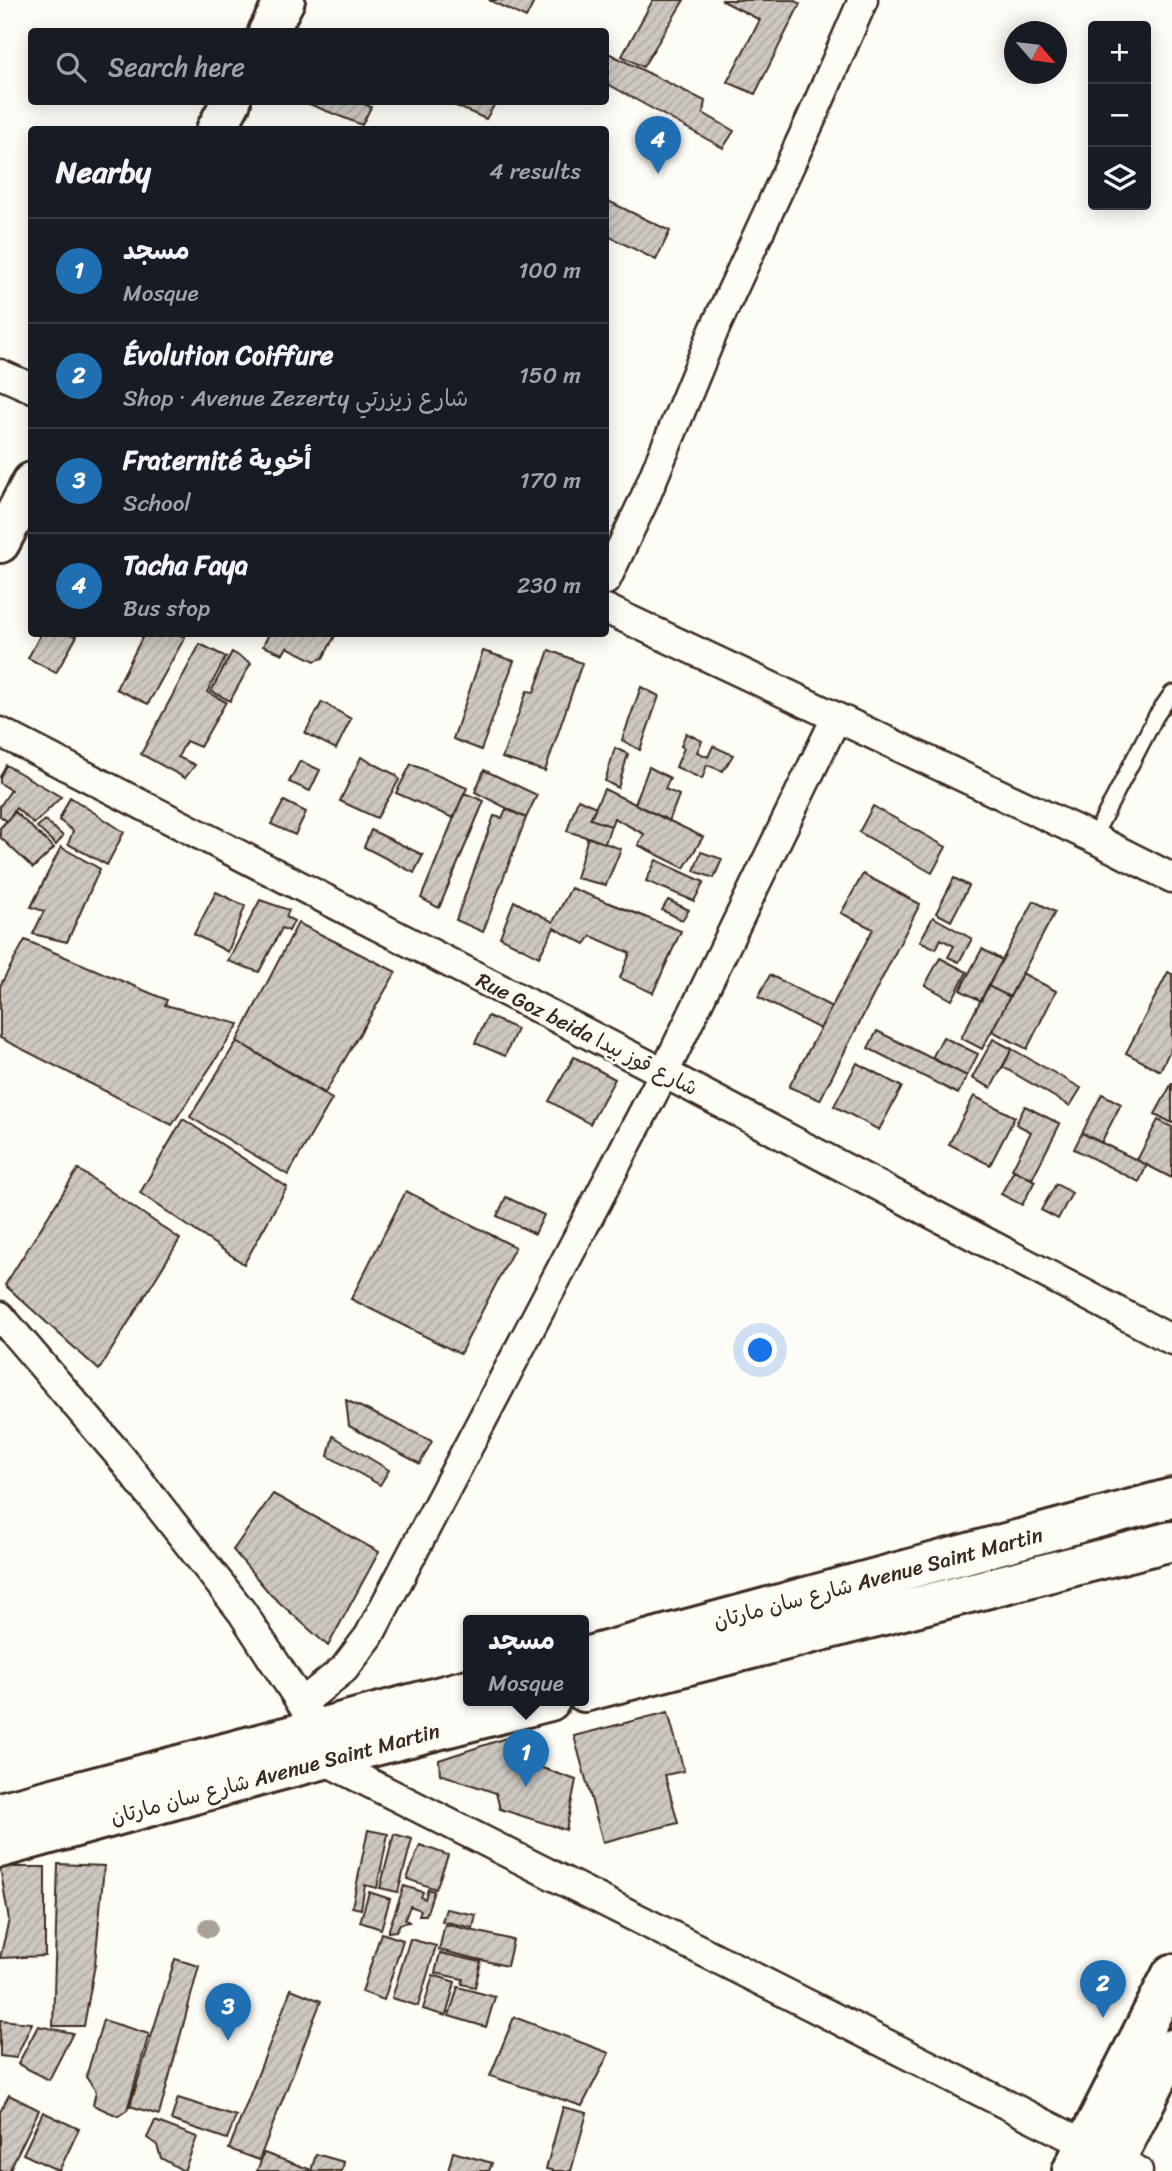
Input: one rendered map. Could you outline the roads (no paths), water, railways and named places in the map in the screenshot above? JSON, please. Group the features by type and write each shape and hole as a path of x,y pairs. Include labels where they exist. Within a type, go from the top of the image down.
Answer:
{"main road":[{"path":"270,28 285,0"},
{"path":"218,126 229,105"},
{"path":"0,543 28,490"},
{"name":"شارع سان مارتان Avenue Saint Martin","path":"589,1656 1172,1498"},
{"name":"شارع سان مارتان Avenue Saint Martin","path":"589,1691 1172,1541"},
{"name":"شارع سان مارتان Avenue Saint Martin","path":"0,1812 463,1690"},
{"name":"شارع سان مارتان Avenue Saint Martin","path":"0,1848 314,1730 509,1706"},
{"path":"1104,2163 1172,1973"},
{"path":"1104,2163 1172,2049"}],"street":[{"path":"609,574 644,500 713,330 863,0"},
{"path":"0,374 28,386"},
{"path":"609,610 1093,838 1172,878"},
{"path":"314,1730 344,1669 369,1636 664,1073 836,718"},
{"name":"Rue Goz beida شارع قوز بيدا","path":"0,732 664,1073 1172,1340"},
{"path":"0,1316 119,1455 242,1612 314,1730 1104,2163"}],"lane":[{"path":"1093,838 1156,716 1172,693"}],"place":[{"name":"Tacha Faya","path":"658,174"},
{"name":"مسجد","path":"526,1787"},
{"name":"Évolution Coiffure","path":"1103,2018"},
{"name":"Fraternité أخوية","path":"228,2041"}]}
